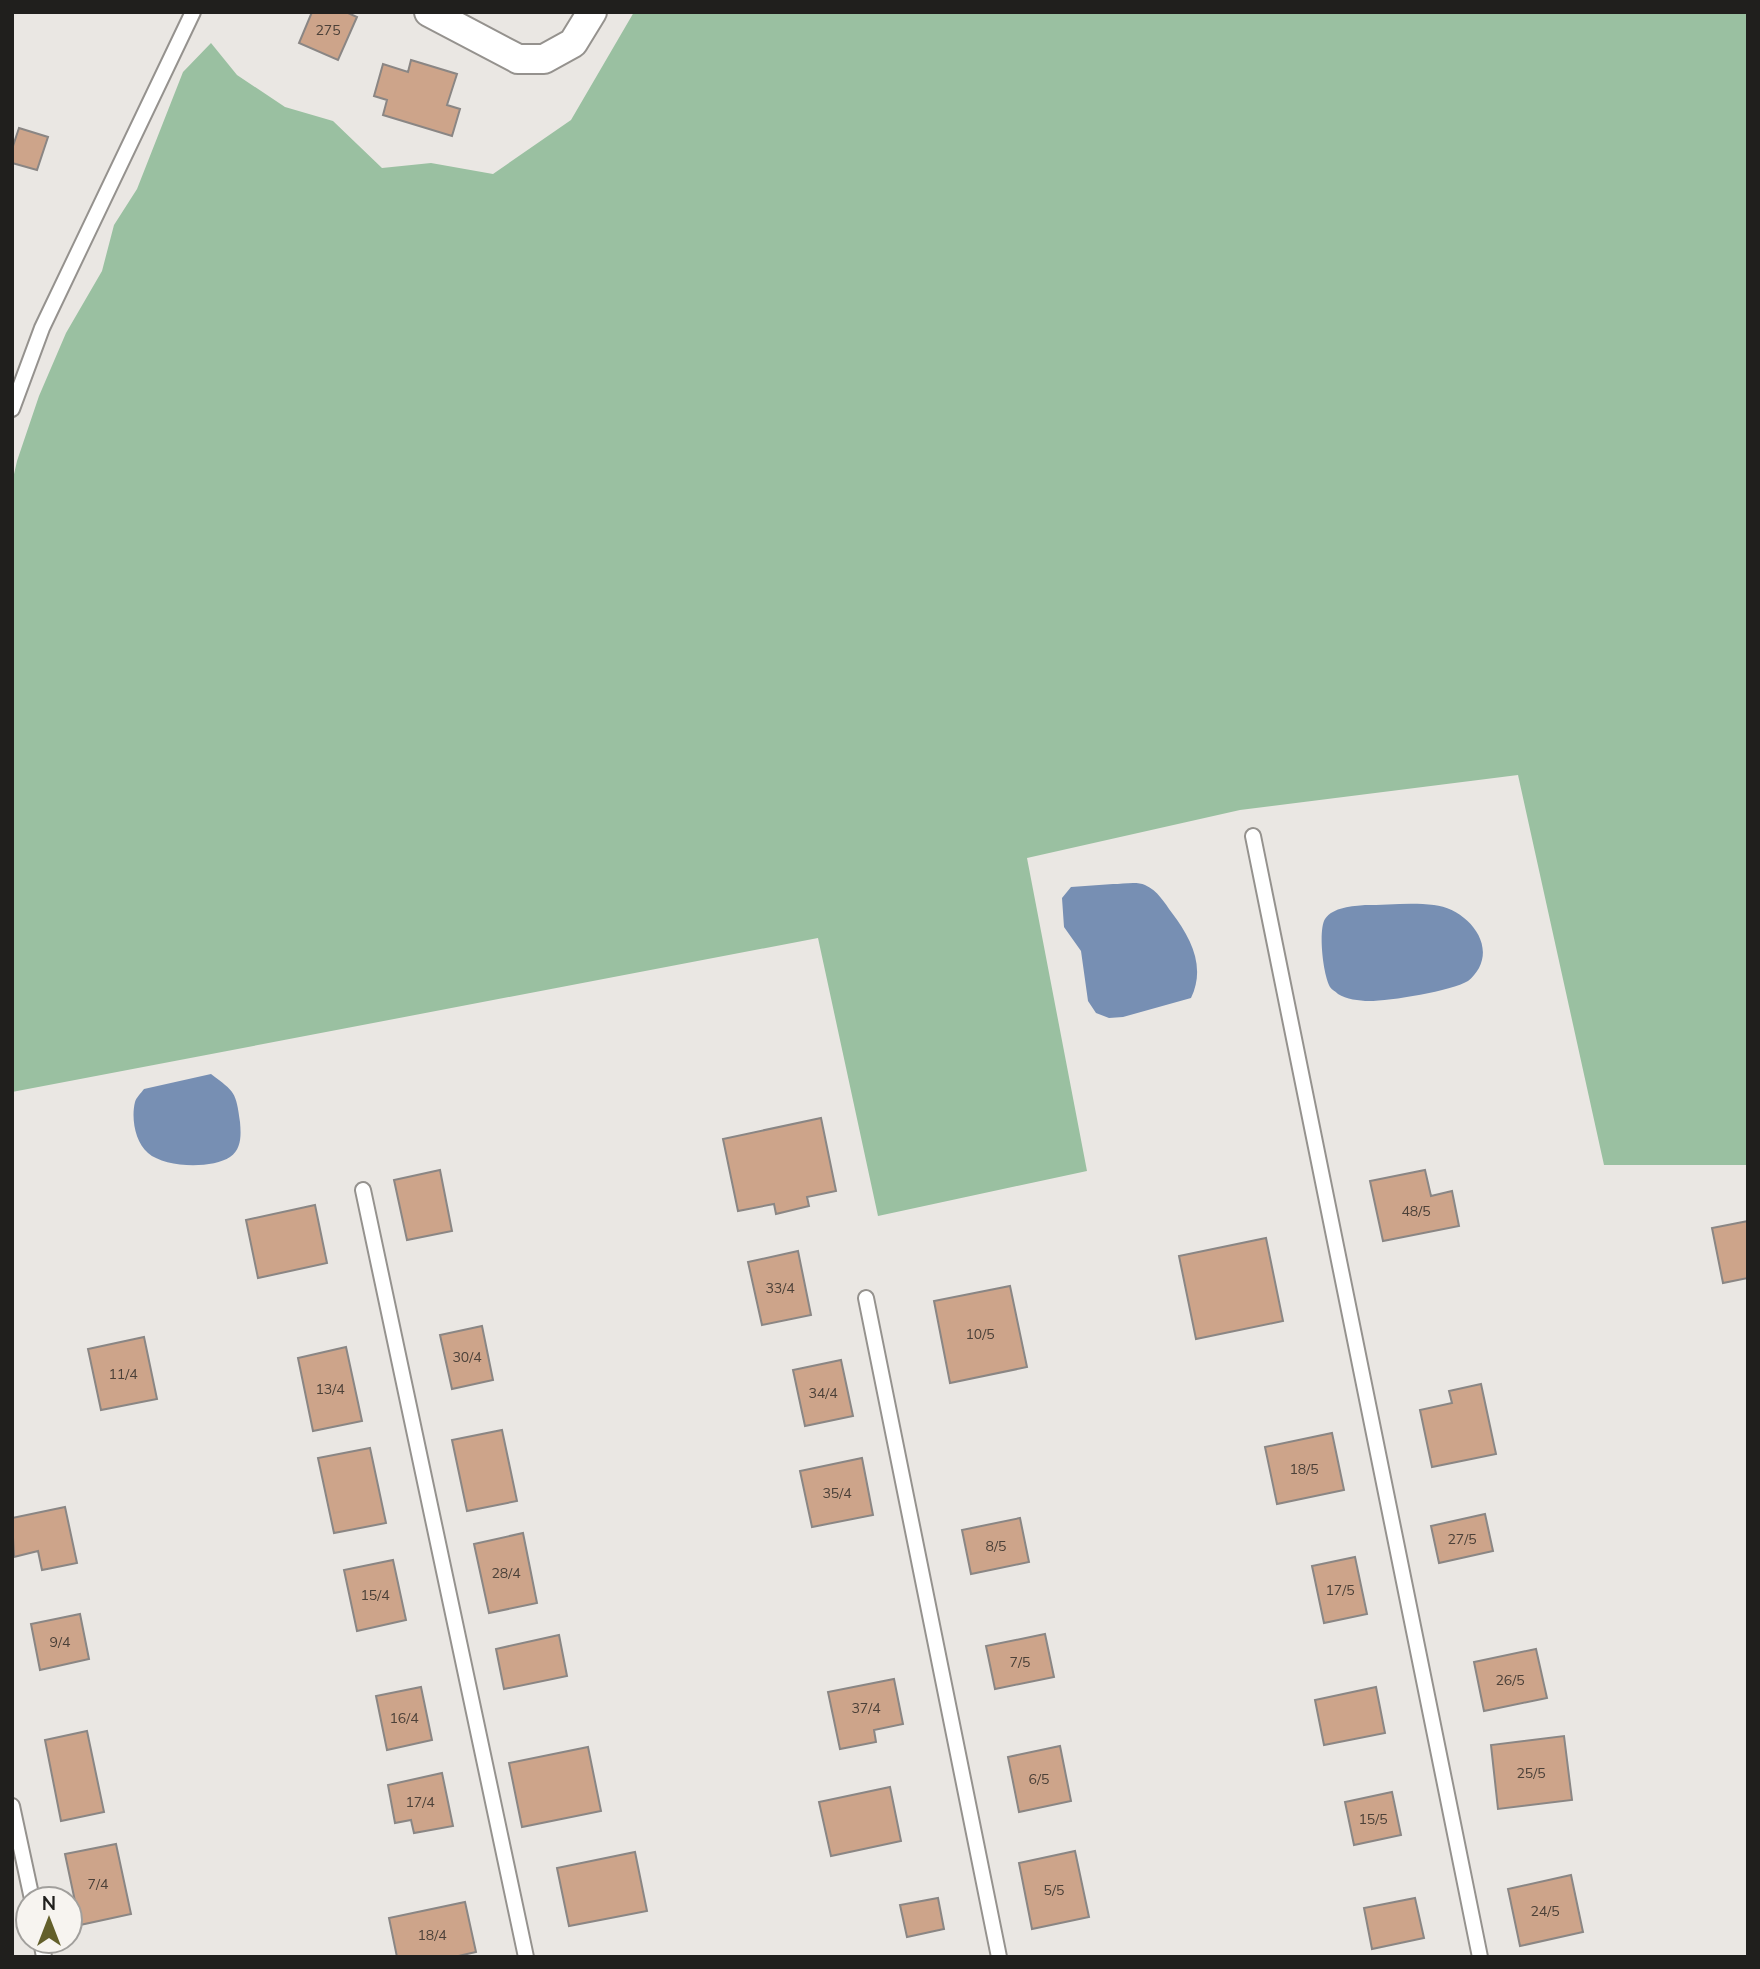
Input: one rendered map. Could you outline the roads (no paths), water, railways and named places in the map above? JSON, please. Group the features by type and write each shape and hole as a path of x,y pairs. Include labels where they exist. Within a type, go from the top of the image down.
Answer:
{"street":[{"path":"429,12 518,59 544,59 573,43 592,12"}],"lane":[{"path":"12,410 42,328 193,12"},
{"path":"1253,836 1480,1957"},
{"path":"363,1190 526,1957"},
{"path":"866,1298 999,1957"},
{"path":"12,1806 29,1885"}],"water":[{"path":"1138,883 1150,887 1179,923 1197,964 1191,998 1123,1017 1109,1018 1096,1013 1088,1001 1081,951 1064,927 1062,898 1071,887"},
{"path":"1426,904 1445,907 1455,912 1473,927 1479,936 1483,957 1479,968 1469,980 1460,985 1420,995 1369,1001 1338,994 1330,987 1325,973 1322,953 1323,925 1333,912 1365,905"},
{"path":"211,1074 230,1089 237,1104 240,1136 239,1146 234,1154 212,1164 189,1165 165,1162 148,1153 140,1143 134,1122 135,1102 144,1089"}]}
